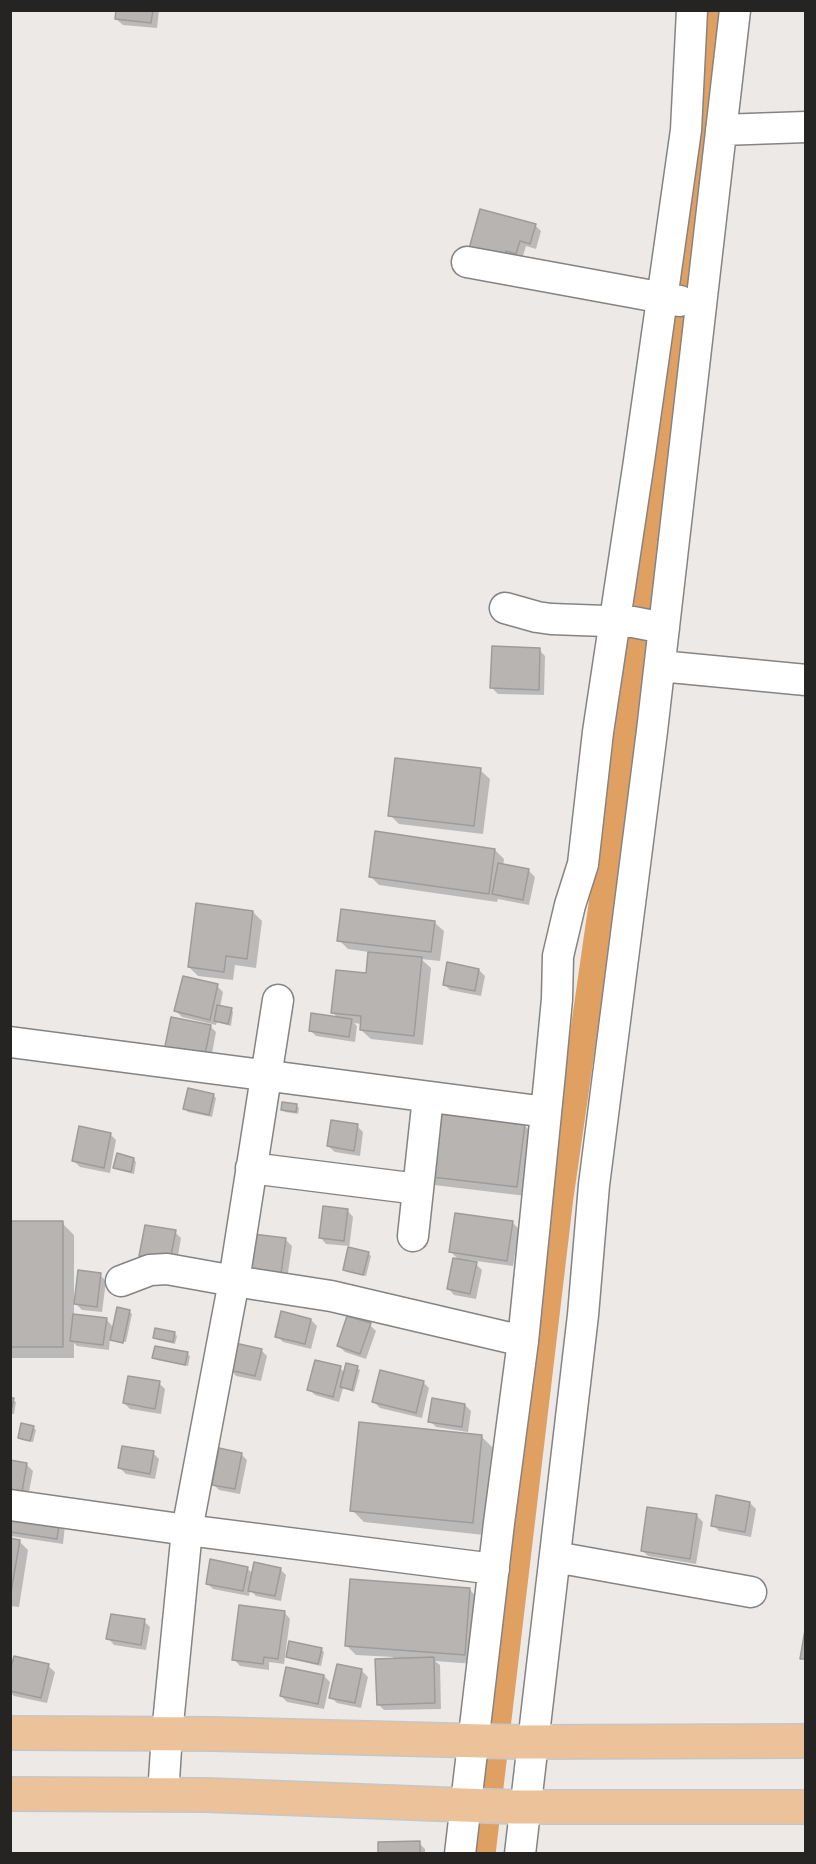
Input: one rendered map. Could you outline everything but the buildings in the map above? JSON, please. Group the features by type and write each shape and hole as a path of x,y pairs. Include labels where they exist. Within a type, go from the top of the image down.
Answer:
{"main road":[{"path":"10,1733 167,1734 481,1742 806,1741"},
{"path":"10,1794 206,1795 521,1806 806,1807"}],"street":[{"path":"520,1854 521,1806 527,1742 555,1557 583,1315 594,1185 660,666 642,625 680,301 692,10"},
{"path":"460,1854 481,1742 494,1569 523,1341 557,999 558,956 583,864 598,732 642,625 680,301 721,130 735,10"},
{"path":"721,130 806,127"},
{"path":"467,262 680,301"},
{"path":"506,608 550,619 642,625"},
{"path":"660,666 806,680"},
{"path":"163,1795 187,1530 234,1281 278,1000"},
{"path":"10,1042 546,1112"},
{"path":"412,1236 428,1097"},
{"path":"251,1168 418,1189"},
{"path":"121,1281 150,1270 167,1269 331,1296 523,1341"},
{"path":"10,1505 494,1569"},
{"path":"555,1557 751,1592"}],"waterway":[{"path":"482,1854 560,1197 637,662 713,10"}]}
